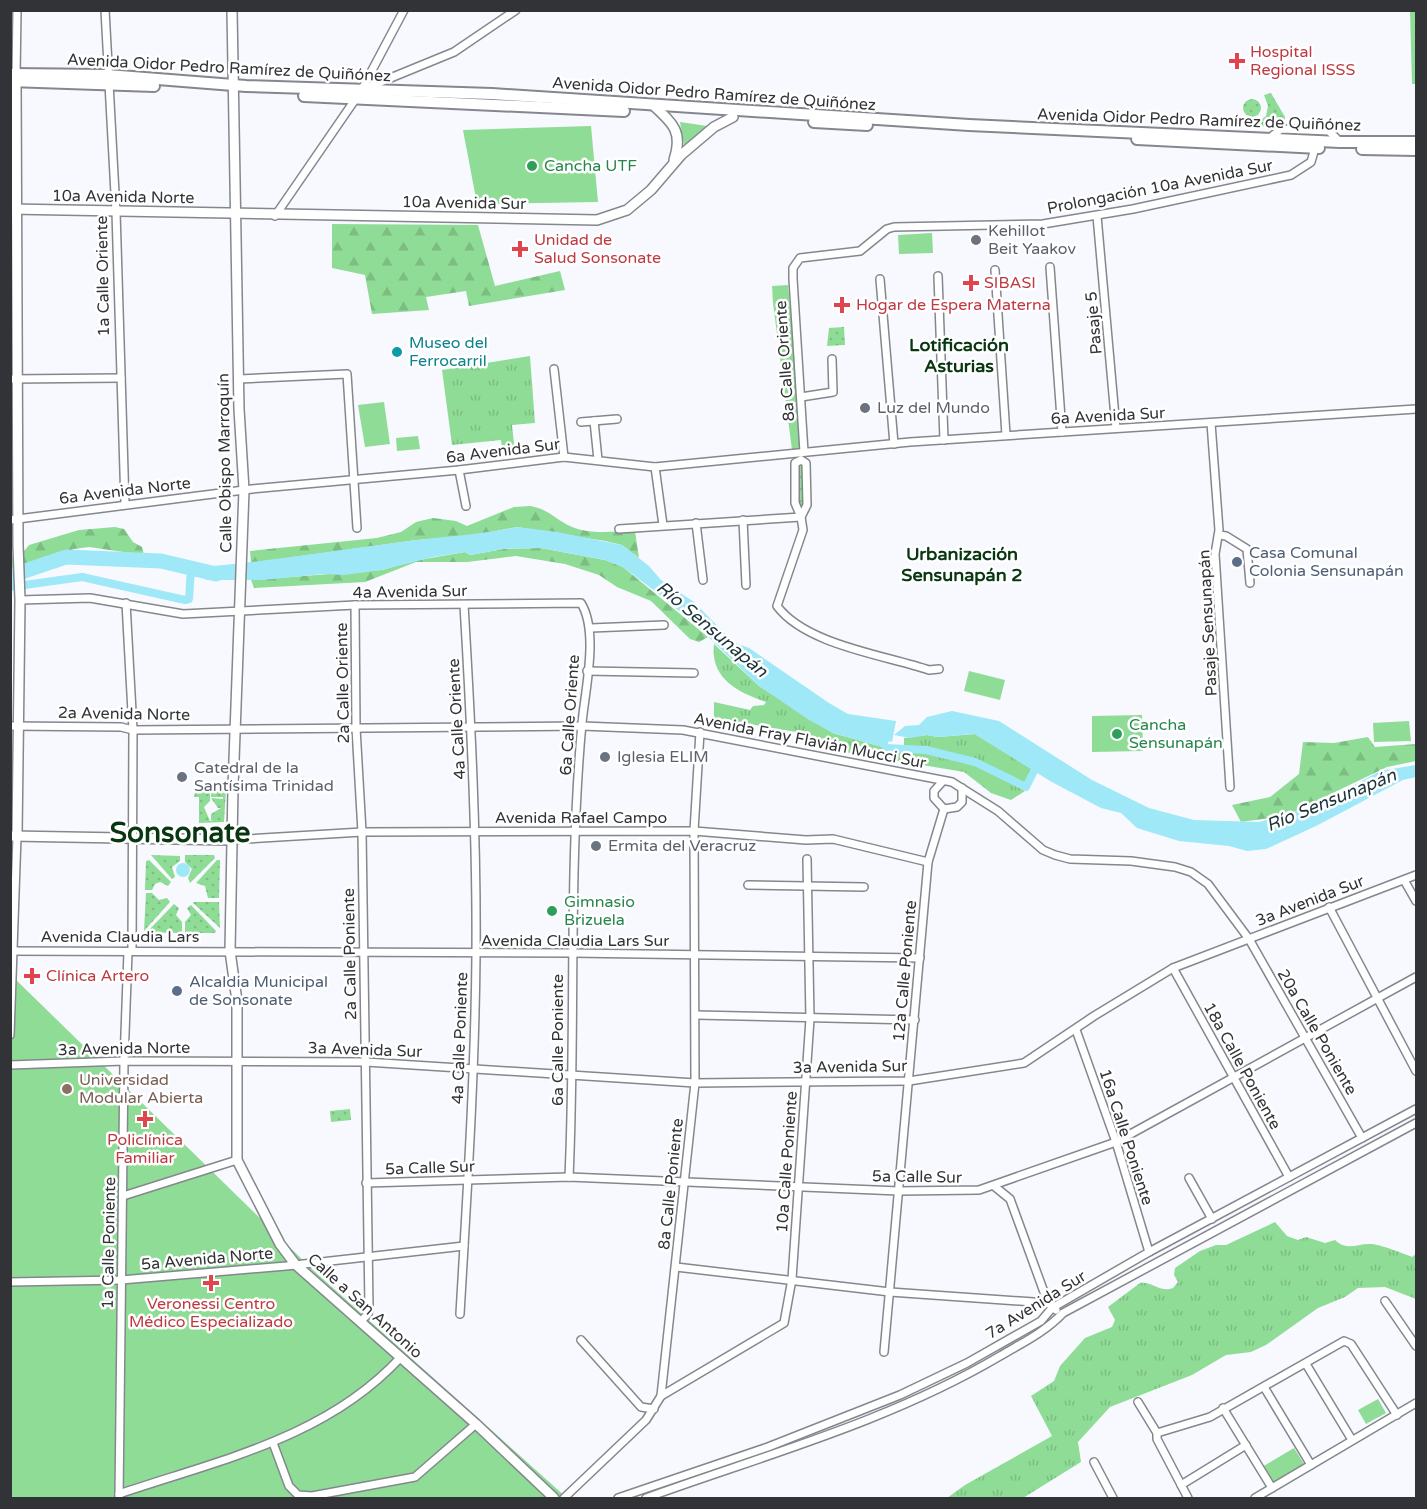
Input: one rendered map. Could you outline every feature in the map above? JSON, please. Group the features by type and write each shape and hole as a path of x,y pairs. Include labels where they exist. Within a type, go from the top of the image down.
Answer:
{"main road":[{"name":"Calle Obispo Marroquín","path":"231,840 244,490 239,379 232,10"},
{"name":"Avenida Oidor Pedro Ramírez de Quiñónez","path":"13,78 107,80 358,94 492,94 732,117 1315,148 1416,150"},
{"path":"13,78 14,520 18,546 20,596 14,726 14,836 231,840"},
{"name":"Avenida Oidor Pedro Ramírez de Quiñónez","path":"658,110 1340,142 1416,142"},
{"path":"658,110 675,128 677,135 679,145 673,165"},
{"name":"10a Avenida Sur","path":"235,214 597,220 627,210 651,190 673,165 714,127 732,117"},
{"name":"10a Avenida Norte","path":"13,209 235,214"},
{"name":"Calle a San Antonio","path":"231,840 230,951 237,1001 237,1160 280,1244 295,1264 476,1424 554,1498"}],"street":[{"path":"13,78 16,10"},
{"name":"1a Calle Oriente","path":"105,10 107,80 116,212 125,504"},
{"path":"275,216 358,94 404,10"},
{"path":"358,94 454,52 516,10"},
{"name":"Prolongación 10a Avenida Sur","path":"793,268 795,262 806,256 860,251 887,229 894,227 1043,224 1097,216 1291,175 1311,162 1315,148"},
{"name":"Pasaje 5","path":"1097,216 1116,428"},
{"path":"1050,267 1062,432"},
{"name":"8a Calle Oriente","path":"793,268 802,455 806,463 807,505 801,517"},
{"path":"995,270 1006,435"},
{"path":"938,276 944,440"},
{"path":"880,279 894,444"},
{"path":"801,397 833,392 832,359"},
{"path":"554,369 564,457"},
{"path":"239,379 342,372 347,374 357,528"},
{"path":"14,379 121,378"},
{"name":"6a Avenida Sur","path":"244,490 459,470 564,457 655,467 1006,435 1416,409"},
{"path":"581,422 617,419"},
{"path":"594,421 598,460"},
{"name":"Pasaje Sensunapán","path":"1211,423 1219,535 1215,554 1230,787"},
{"name":"8a Calle Oriente","path":"802,455 795,463 795,503 801,517 802,530 776,602 780,610 801,626 826,638 929,670 939,669"},
{"path":"655,467 663,525"},
{"path":"459,470 466,507"},
{"name":"6a Avenida Norte","path":"14,520 244,490"},
{"path":"619,529 801,517"},
{"path":"743,520 746,585"},
{"path":"696,523 703,580"},
{"path":"1219,535 1226,536 1247,549 1250,583"},
{"name":"4a Avenida Sur","path":"20,596 90,598 126,603 170,614 355,605 581,603"},
{"path":"126,603 133,730 134,838 130,951"},
{"name":"6a Calle Oriente","path":"576,832 591,628 581,603"},
{"name":"2a Calle Oriente","path":"355,605 356,729 362,832"},
{"name":"4a Calle Oriente","path":"464,605 475,831"},
{"path":"591,628 664,625"},
{"path":"587,671 694,673"},
{"name":"2a Avenida Norte","path":"14,726 121,727 133,730 236,730"},
{"name":"Avenida Fray Flavián Mucci Sur","path":"236,730 582,726 699,732 784,751 943,780 962,787 998,811 1043,850 1055,855 1070,859 1164,866 1191,872 1208,884 1249,939"},
{"path":"694,831 699,732"},
{"path":"943,780 934,791 934,798 944,809 957,807 962,802 962,787"},
{"name":"12a Calle Poniente","path":"884,1352 928,862 944,809"},
{"name":"4a Calle Poniente","path":"460,1314 474,1069 475,831"},
{"name":"Avenida Rafael Campo","path":"231,840 362,832 694,831 806,840 833,838 928,862"},
{"name":"8a Calle Poniente","path":"564,1498 654,1409 661,1396 695,1083 694,831"},
{"name":"2a Calle Poniente","path":"360,1322 368,1314 369,1308 362,832"},
{"name":"6a Calle Poniente","path":"568,1177 573,1075 572,952 576,832"},
{"path":"10,1035 14,836"},
{"name":"10a Calle Poniente","path":"661,1396 784,1323 792,1279 810,1019 807,957 807,859"},
{"name":"3a Avenida Sur","path":"238,1062 366,1062 695,1083 909,1081 1024,1063 1094,1016 1173,968 1416,875"},
{"path":"1404,880 1416,900"},
{"path":"748,885 864,887"},
{"path":"1329,907 1416,1071"},
{"name":"20a Calle Poniente","path":"1249,939 1362,1138"},
{"name":"Avenida Claudia Lars","path":"12,951 230,951"},
{"name":"1a Calle Poniente","path":"119,1496 124,1061 130,951"},
{"name":"Avenida Claudia Lars Sur","path":"230,951 476,954 572,952 920,958"},
{"name":"18a Calle Poniente","path":"1173,968 1233,1079 1290,1177"},
{"name":"5a Calle Sur","path":"366,1183 568,1177 966,1192 994,1186 1116,1142 1306,1040 1416,977"},
{"path":"696,1015 915,1020"},
{"name":"16a Calle Poniente","path":"1076,1030 1116,1142 1149,1252"},
{"name":"3a Avenida Norte","path":"10,1065 124,1061 238,1062"},
{"name":"7a Avenida Sur","path":"618,1498 768,1447 932,1381 1041,1321 1050,1306 1416,1109"},
{"name":"7a Avenida Sur","path":"646,1498 902,1406 989,1362 1047,1328 1063,1312 1416,1123"},
{"path":"123,1196 237,1160"},
{"path":"1189,1178 1212,1219"},
{"path":"994,1186 1010,1199 1050,1306"},
{"name":"5a Avenida Norte","path":"10,1282 121,1280 464,1246"},
{"path":"676,1267 890,1292 1050,1306 1063,1312"},
{"path":"1385,1301 1416,1346"},
{"path":"581,1340 641,1407 654,1409"},
{"path":"1157,1433 1210,1417 1344,1341 1349,1341 1397,1415"},
{"path":"119,1496 273,1443 351,1402 373,1385 400,1358"},
{"path":"1306,1364 1352,1440"},
{"path":"1264,1387 1311,1465"},
{"path":"1138,1402 1157,1433 1157,1439 1188,1498"},
{"path":"1254,1498 1416,1403"},
{"path":"1224,1408 1272,1488"},
{"path":"273,1443 290,1486 298,1495 312,1496 415,1477 476,1424"},
{"path":"1181,1485 1246,1445"},
{"path":"1094,1462 1113,1498"}],"green space":[{"path":"1410,11 1416,11 1416,84 1412,84"},
{"path":"1271,93 1285,117 1285,127 1253,126 1266,116 1268,106 1264,95"},
{"path":"1252,99 1258,102 1261,108 1258,114 1252,117 1246,114 1243,108 1246,102"},
{"path":"680,122 707,126 684,145"},
{"name":"Cancha UTF","path":"591,126 598,202 477,204 463,130"},
{"path":"332,224 478,225 495,286 560,271 565,290 469,306 466,291 426,297 429,310 372,314 365,275 332,268"},
{"path":"932,233 933,253 899,254 898,235"},
{"path":"788,285 803,450 792,450 773,303 772,286"},
{"path":"844,327 845,345 827,346 829,328"},
{"path":"530,356 535,423 512,425 515,453 503,455 501,440 452,445 442,370"},
{"path":"384,402 390,444 365,447 358,405"},
{"path":"418,436 420,449 397,451 396,438"},
{"path":"800,466 803,467 804,505 801,508 798,505"},
{"path":"530,506 548,512 566,524 579,529 595,532 635,531 639,558 622,545 517,527 471,536 417,540 251,563 250,551 377,538 401,532 416,522 433,518 456,521 467,526 514,507"},
{"path":"115,527 124,529 133,542 142,547 144,555 89,547 74,549 11,572 11,557 25,550 29,545 79,530"},
{"path":"541,548 605,560 623,567 708,637 699,642 690,639 651,601 617,587 599,575 565,564 516,556 467,562 416,562 365,582 254,588 251,580 382,570 413,561 465,552 470,555 503,549"},
{"path":"714,644 759,686 833,733 886,748 926,750 975,762 1025,791 1011,800 991,793 964,772 839,751 808,734 714,718 714,702 750,710 753,706 764,705 766,702 745,694 721,675 716,666"},
{"path":"969,671 1005,680 1000,700 964,691"},
{"name":"Cancha Sensunapán","path":"1142,715 1143,751 1092,752 1092,716"},
{"path":"1409,721 1411,741 1374,742 1373,723"},
{"path":"975,734 1033,770 1025,784 966,759 936,751 904,747 904,738"},
{"path":"1368,737 1375,747 1416,744 1416,761 1387,767 1285,816 1241,822 1232,805 1270,797 1299,774 1303,742 1334,743"},
{"path":"196,789 210,789 210,801 204,807 210,821 213,820 211,820 211,814 221,808 218,808 211,798 223,799 223,797 211,797 211,789 226,789 224,822 199,823 199,797 194,797"},
{"path":"151,855 180,856 180,861 172,867 175,877 172,879"},
{"path":"185,855 214,855 215,858 190,883 188,878 192,869 185,862"},
{"path":"149,860 171,882 168,886 160,882 155,884 152,890 145,890 146,861"},
{"path":"217,860 220,860 219,898 208,898 205,886 196,883"},
{"path":"146,893 152,893 159,900 167,898 170,902 144,931"},
{"path":"219,902 220,928 193,903"},
{"path":"174,904 179,908 176,915 182,922 182,933 147,932"},
{"path":"191,905 216,931 215,933 185,933 185,922 191,915 187,908"},
{"path":"10,974 313,1270 567,1498 11,1498"},
{"path":"350,1109 351,1120 331,1122 330,1111"},
{"path":"1275,1222 1287,1236 1298,1240 1306,1237 1325,1243 1335,1240 1344,1246 1375,1244 1412,1257 1416,1254 1416,1299 1385,1287 1358,1288 1345,1297 1318,1308 1266,1345 1251,1352 1226,1355 1192,1375 1110,1407 1078,1442 1081,1462 1023,1498 947,1498 965,1485 1052,1436 1031,1396 1054,1381 1060,1366 1085,1338 1112,1327 1115,1320 1108,1307 1140,1283 1164,1289 1173,1288 1178,1282 1174,1275 1175,1268 1200,1251 1216,1245 1226,1245"},
{"path":"1378,1399 1386,1413 1366,1424 1358,1410"},
{"path":"1294,1448 1304,1464 1272,1483 1262,1467"}],"water":[{"path":"517,527 557,532 622,545 649,566 661,580 694,602 733,642 749,648 848,714 896,721 892,742 889,741 886,748 833,733 809,720 759,686 696,625 656,592 623,567 605,560 541,548 503,549 470,555 465,552 433,557 382,570 344,575 323,574 263,580 206,580 198,571 202,567"},
{"path":"952,711 999,721 1092,780 1149,808 1194,820 1259,822 1318,805 1380,771 1416,765 1416,777 1403,780 1316,826 1266,849 1247,851 1229,846 1179,841 1137,828 1121,813 1101,808 1050,781 975,734 938,737 927,735 910,738 894,735 905,726 919,725 927,717"},
{"path":"183,863 188,865 190,870 188,875 183,877 178,875 176,870 178,865"}],"waterway":[{"name":"Río Sensunapán","path":"10,576 66,557 161,561 216,574"},
{"path":"10,587 82,577 185,600 189,599 191,569"},
{"path":"886,748 926,750 975,762 1026,787 1039,761"}],"place":[{"name":"Hospital Regional ISSS","path":"1237,61"},
{"name":"Cancha UTF","path":"532,166"},
{"name":"Kehillot Beit Yaakov","path":"976,240"},
{"name":"Unidad de Salud Sonsonate","path":"520,249"},
{"name":"SIBASI","path":"971,283"},
{"name":"Hogar de Espera Materna","path":"842,305"},
{"name":"Museo del Ferrocarril","path":"397,352"},
{"name":"Luz del Mundo","path":"865,408"},
{"name":"Casa Comunal Colonia Sensunapán","path":"1237,562"},
{"name":"Cancha Sensunapán","path":"1117,734"},
{"name":"Iglesia ELIM","path":"605,757"},
{"name":"Catedral de la Santísima Trinidad","path":"182,777"},
{"name":"Ermita del Veracruz","path":"596,846"},
{"name":"Gimnasio Brizuela","path":"552,911"},
{"name":"Clínica Artero","path":"32,976"},
{"name":"Alcaldia Municipal de Sonsonate","path":"177,991"},
{"name":"Universidad Modular Abierta","path":"67,1089"},
{"name":"Policlínica Familiar","path":"145,1119"},
{"name":"Veronessi Centro Médico Especializado","path":"211,1283"}],"district":[{"name":"Lotificación Asturias","path":"959,355"},
{"name":"Urbanización Sensunapán 2","path":"962,564"},
{"name":"Sonsonate","path":"180,833"}]}
